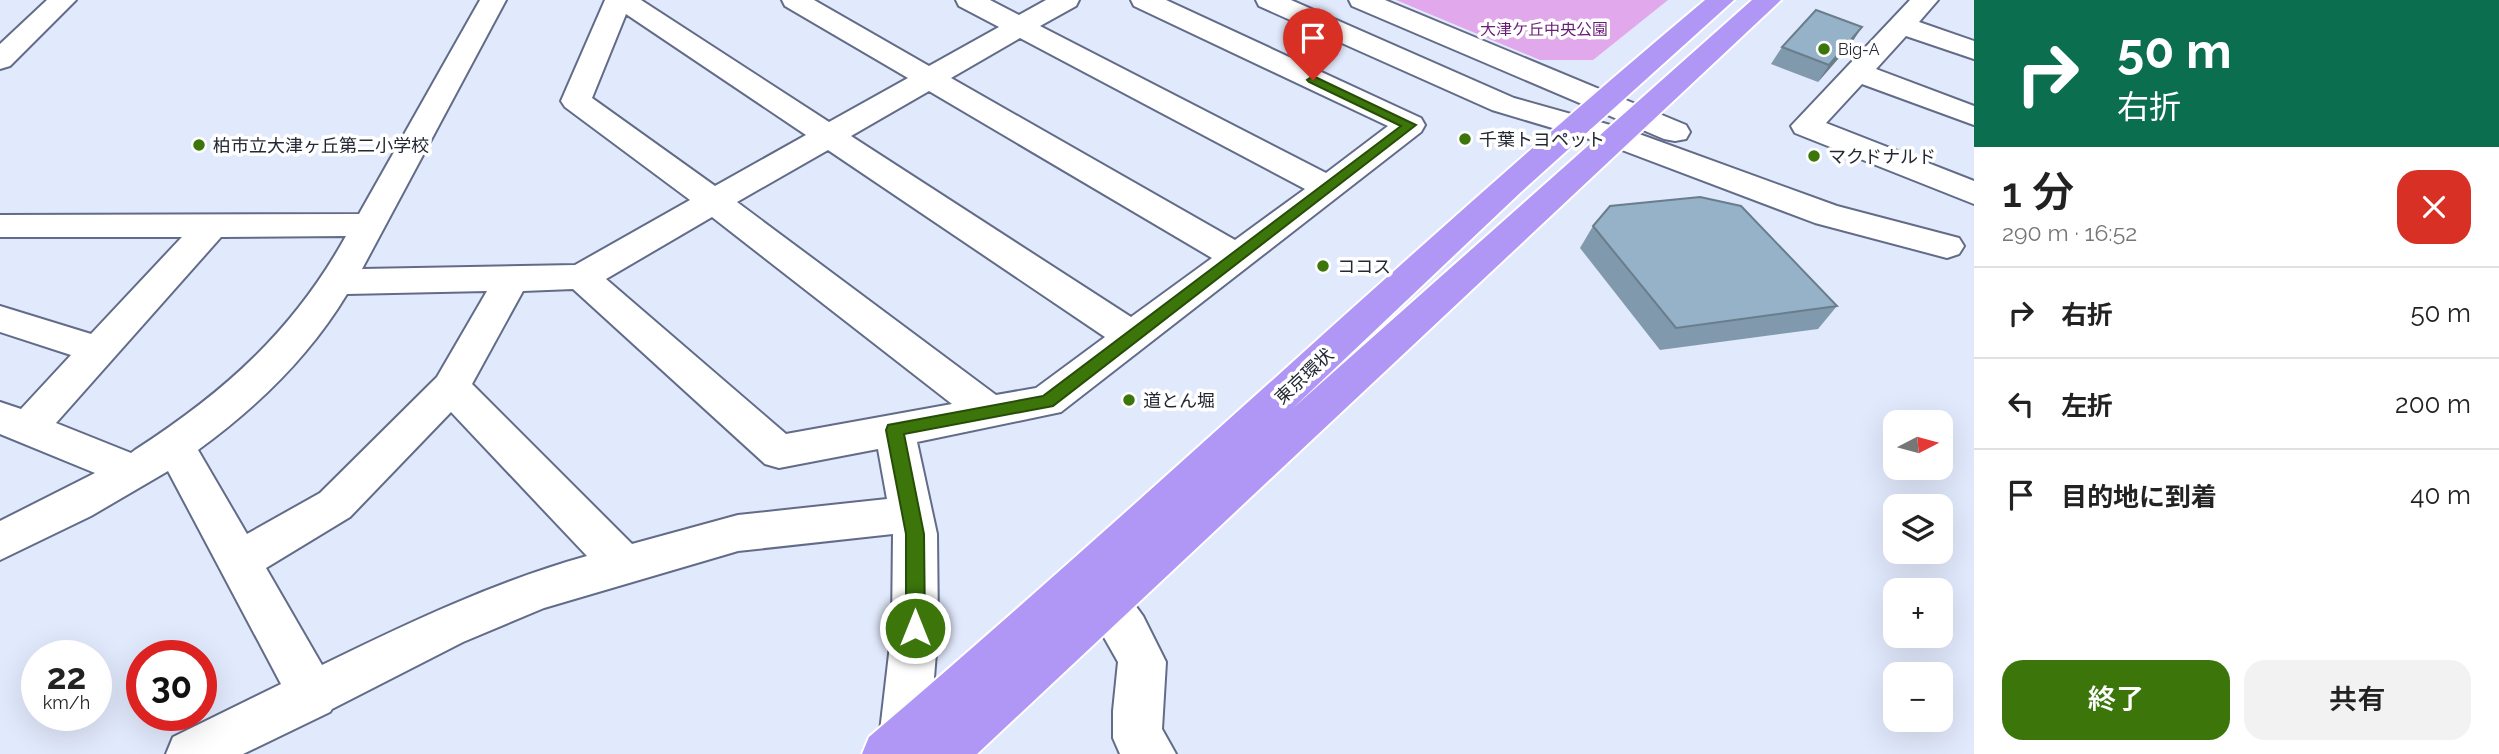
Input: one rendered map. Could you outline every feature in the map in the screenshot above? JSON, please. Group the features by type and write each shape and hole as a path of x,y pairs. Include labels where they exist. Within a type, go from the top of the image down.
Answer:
{"highway":[{"name":"東京環状","path":"911,749 1096,570 1577,125 1721,0"},
{"name":"東京環状","path":"911,749 1108,604 1768,0"}],"street":[{"path":"0,60 63,0"},
{"path":"0,541 135,472 175,446 202,428 282,355 336,282 370,225 493,0"},
{"path":"989,411 713,201 576,101 620,0 829,134 1132,336"},
{"path":"795,0 1237,257"},
{"path":"969,0 1326,187"},
{"path":"336,282 581,277 1066,0"},
{"path":"581,277 779,452 1047,401 1409,125 1144,0"},
{"path":"1269,0 1503,104 1577,125 1628,127"},
{"path":"1362,0 1602,102 1628,127 1827,215 1960,252"},
{"path":"1925,0 1806,126 1974,193"},
{"path":"1901,25 1974,50"},
{"path":"1856,72 1974,116"},
{"path":"135,472 12,427 99,350 212,225"},
{"path":"0,226 370,225"},
{"path":"239,561 335,505 451,387 512,278"},
{"path":"0,319 99,350"},
{"path":"451,387 624,565"},
{"path":"894,430 915,534 911,749"},
{"path":"175,446 313,696"},
{"path":"191,754 313,696 447,627 537,590 738,533 912,514"},
{"path":"1108,604 1127,631 1143,662 1137,711 1138,738 1151,754"}],"green space":[{"name":"大津ケ丘中央公園","path":"1396,0 1668,0 1593,60 1540,60"}],"building":[{"path":"1816,10 1862,27 1829,65 1782,47"},
{"path":"1700,197 1741,206 1837,306 1676,328 1593,226 1610,206"}],"place":[{"name":"Big-A","path":"1824,49"},
{"name":"千葉トヨペット","path":"1465,139"},
{"name":"柏市立大津ヶ丘第二小学校","path":"199,145"},
{"name":"マクドナルド","path":"1814,156"},
{"name":"ココス","path":"1323,266"},
{"name":"道とん堀","path":"1129,400"}],"route":[{"path":"915,628 915,534 906,478 894,430 1047,401 1409,125 1313,80"}]}
